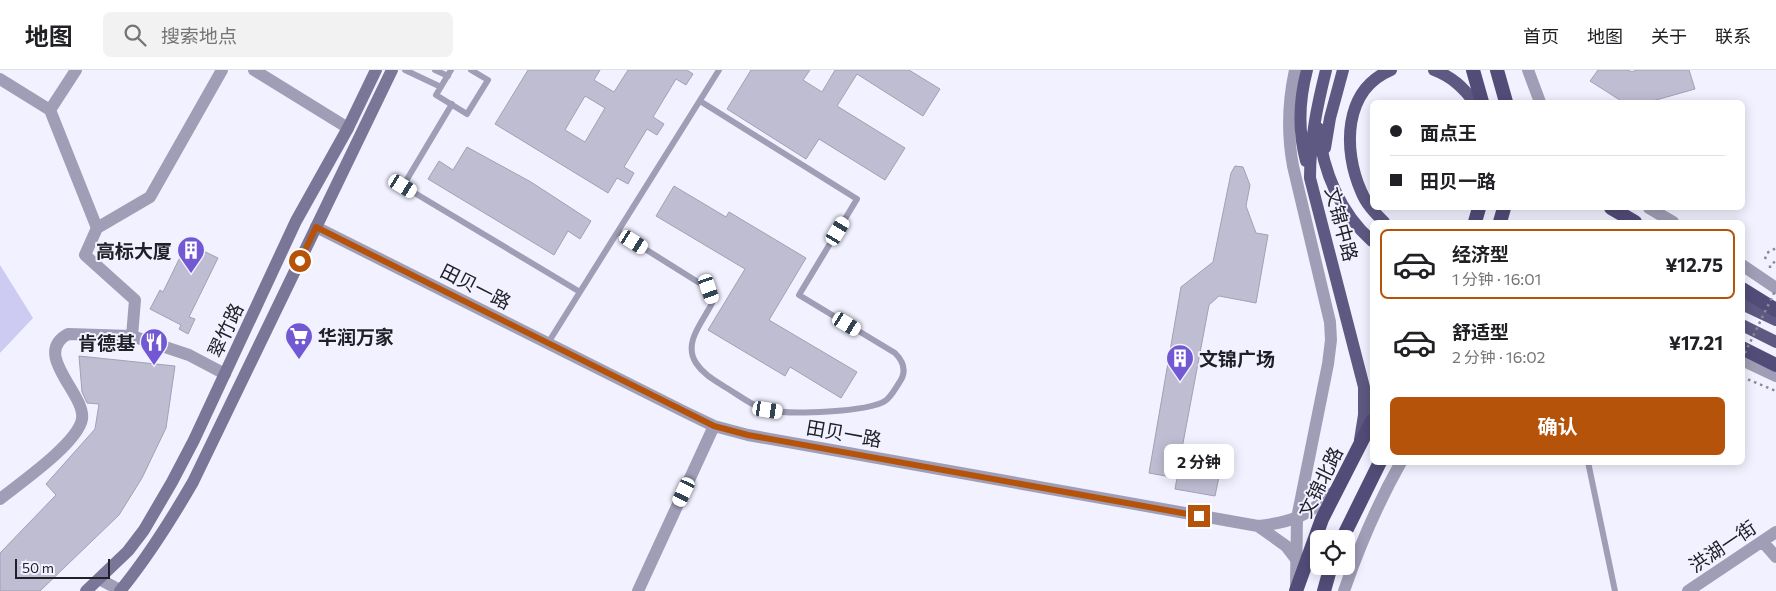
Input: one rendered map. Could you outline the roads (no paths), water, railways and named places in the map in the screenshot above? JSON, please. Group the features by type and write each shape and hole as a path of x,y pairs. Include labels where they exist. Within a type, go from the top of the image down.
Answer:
{"highway":[{"path":"1473,70 1481,100"},
{"path":"1498,73 1505,100"},
{"path":"1498,73 1513,100"},
{"path":"1614,210 1632,220"},
{"path":"1745,291 1776,310"},
{"path":"1745,350 1776,365"},
{"name":"文锦北路","path":"1296,591 1310,547 1335,491 1370,425"},
{"path":"1346,530 1379,465"},
{"path":"1324,591 1328,575"}],"main road":[{"name":"翠竹路","path":"86,591 128,551 158,507 194,440 296,221 348,128 376,70"},
{"name":"翠竹路","path":"120,591 146,558 193,482 392,70"},
{"path":"1307,70 1302,92 1301,131 1303,150 1310,178"},
{"name":"文锦中路","path":"1326,70 1318,101 1312,139 1310,178 1364,386 1364,415 1360,445"},
{"path":"1324,162 1330,118 1343,70"},
{"path":"1370,207 1361,192 1354,172 1349,142 1350,124 1354,109 1369,84 1391,70"},
{"path":"1434,70 1456,82 1473,100"},
{"path":"1318,101 1317,121 1324,162 1332,184 1342,205 1356,225 1370,240"},
{"path":"1372,210 1382,220"},
{"path":"1745,305 1776,320"},
{"path":"1745,326 1776,342"}],"street":[{"path":"50,110 76,70"},
{"path":"132,336 135,300 85,255 97,228 150,197 222,70"},
{"path":"254,70 348,128"},
{"path":"1295,70 1290,98 1289,141 1293,166 1330,322 1331,340 1298,518 1296,591"},
{"path":"1528,70 1539,100"},
{"path":"0,79 50,110 97,228"},
{"path":"1652,210 1670,220"},
{"name":"田贝一路","path":"316,227 714,426 748,435 1258,526 1277,524 1298,518 1317,506 1335,491"},
{"path":"1745,268 1776,288"},
{"path":"0,499 41,466 78,431 82,419 82,410 62,376 57,360 55,348 60,338 68,334 132,336 189,355 224,374"},
{"path":"1745,360 1776,376"},
{"path":"638,591 714,426"},
{"path":"1344,591 1354,562 1400,465"},
{"name":"田贝一路","path":"1258,526 1286,546 1296,559"},
{"name":"洪湖一街","path":"1688,591 1776,532"},
{"path":"1763,542 1776,557"},
{"path":"99,579 120,591"}],"lane":[{"path":"405,70 441,87"},
{"path":"435,70 450,73 436,95 468,114 488,80 471,70"},
{"path":"548,343 719,70"},
{"path":"618,232 709,289 713,300 695,331 692,342 695,362 709,377 756,406 780,412 846,411 880,404 886,400 904,377 903,365 895,353 799,295 858,199 700,100"},
{"path":"452,104 403,186 580,292"},
{"path":"1589,465 1615,591"}],"place":[{"name":"高标大厦","path":"191,274"},
{"name":"华润万家","path":"299,360"},
{"name":"肯德基","path":"154,366"},
{"name":"文锦广场","path":"1180,382"}]}
